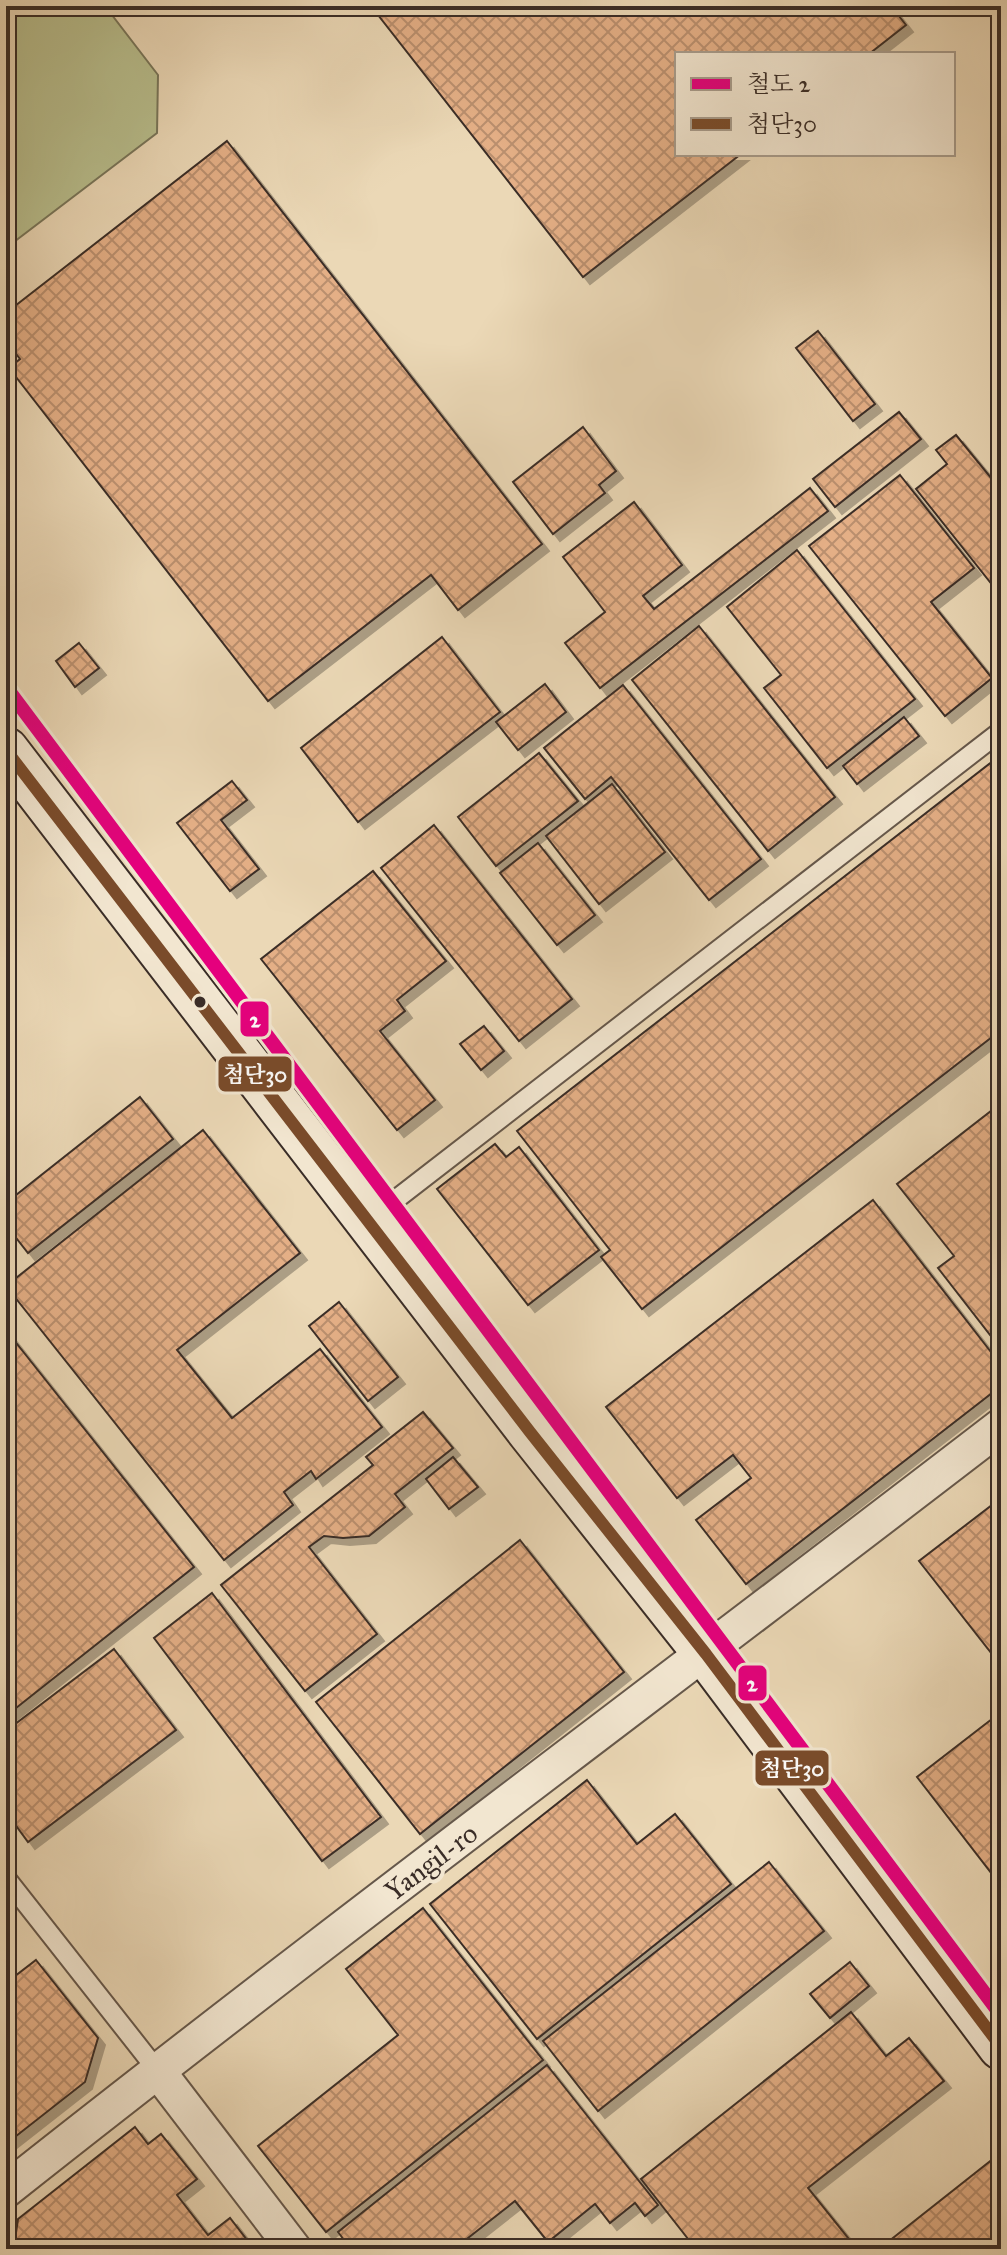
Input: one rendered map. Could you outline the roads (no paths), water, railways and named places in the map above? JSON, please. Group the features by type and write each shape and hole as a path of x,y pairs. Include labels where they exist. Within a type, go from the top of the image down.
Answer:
{"main road":[{"path":"6,750 706,1654 1001,2047"}],"street":[{"name":"Yangil-ro","path":"6,2190 157,2070 1001,1426"},
{"path":"157,2070 294,2249"}],"lane":[{"path":"368,1221 1001,731"},
{"path":"6,1878 157,2070"}],"rail line":[{"name":"2","path":"6,687 1001,2015"}]}
